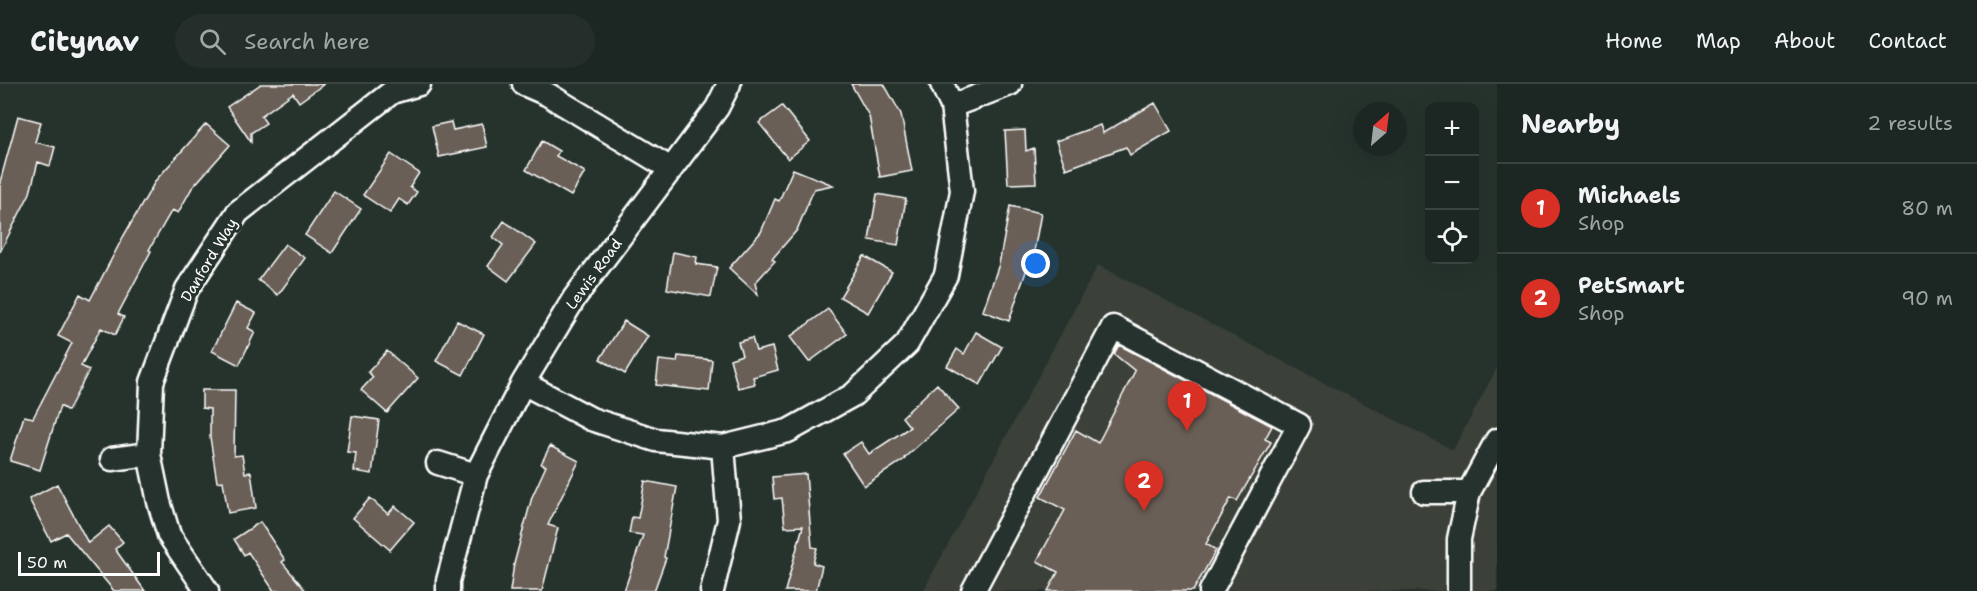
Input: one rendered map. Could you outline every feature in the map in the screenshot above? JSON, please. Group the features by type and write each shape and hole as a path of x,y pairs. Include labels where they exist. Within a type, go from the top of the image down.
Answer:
{"street":[{"name":"Danford Way","path":"207,591 169,535 149,454 152,382 188,289 238,212 392,92 419,84"},
{"path":"524,84 547,94 671,169"},
{"name":"Lewis Road","path":"448,591 448,580 476,475 523,383 576,297 717,108 729,84"},
{"path":"523,383 591,418 656,440 723,447 788,431 853,395 907,344 946,276 962,191 952,106 942,84"},
{"path":"952,106 1010,84"},
{"path":"973,591 1113,327 1299,425 1210,591"},
{"path":"1460,591 1459,539 1469,492 1497,440"},
{"path":"712,591 729,520 723,447"},
{"path":"112,459 149,454"},
{"path":"438,462 476,475"},
{"path":"1424,492 1469,492"}],"shaded area":[{"path":"1098,265 1453,450 1497,368 1497,591 923,591"}],"building":[{"path":"261,84 324,84 299,102 293,93 261,116 266,123 251,133 251,142 227,107"},
{"path":"851,84 884,84 901,114 912,171 880,177 869,116"},
{"path":"1155,103 1171,131 1130,155 1126,147 1066,169 1056,141 1100,125 1103,133"},
{"path":"782,106 810,141 788,159 759,123"},
{"path":"18,116 41,122 35,142 55,147 50,166 38,162 30,193 0,252 0,182"},
{"path":"451,122 453,130 482,124 487,147 439,157 432,126"},
{"path":"206,124 230,145 192,188 178,213 172,210 149,250 151,251 118,314 124,317 115,335 101,328 81,366 89,370 68,411 60,406 40,470 10,461 24,416 33,418 72,343 58,336 80,294 90,300 156,180"},
{"path":"1025,130 1026,151 1034,148 1036,183 1008,184 1005,131"},
{"path":"542,141 559,151 556,156 585,172 571,196 526,170"},
{"path":"391,154 419,173 410,187 417,192 408,205 399,199 390,213 363,195"},
{"path":"793,169 833,185 814,189 797,230 772,259 775,261 755,283 758,295 729,268 761,232 775,199 779,201"},
{"path":"334,191 361,209 332,253 305,235"},
{"path":"877,194 906,199 898,245 869,240"},
{"path":"1010,206 1041,213 1033,257 1031,257 1009,321 983,311 999,264"},
{"path":"504,221 536,244 508,281 488,266 503,245 493,237"},
{"path":"285,244 305,258 278,295 258,280"},
{"path":"673,252 697,257 696,264 717,267 711,297 667,289"},
{"path":"864,256 892,272 868,313 840,297"},
{"path":"236,303 256,313 248,328 255,332 239,365 212,351"},
{"path":"828,309 847,334 809,362 790,337"},
{"path":"457,321 484,334 463,375 436,361"},
{"path":"624,321 648,336 625,374 600,359"},
{"path":"976,332 1002,347 980,385 947,366 957,349 964,354"},
{"path":"752,338 756,351 772,347 778,370 753,377 755,384 738,388 730,359 742,355 738,342"},
{"path":"1119,345 1272,426 1265,439 1271,442 1237,501 1231,498 1206,544 1216,550 1193,591 1048,591 1058,572 1037,561 1065,510 1040,497 1076,430 1098,443 1135,371 1114,354"},
{"path":"387,351 418,378 387,413 361,390 373,377 368,372"},
{"path":"678,356 712,360 709,391 656,385 659,360 677,362"},
{"path":"937,384 959,409 905,459 864,486 843,454 861,442 869,454 910,427 902,417"},
{"path":"202,390 235,390 234,456 242,455 245,473 251,472 256,508 228,513 223,481 217,482 210,437 210,409 202,408"},
{"path":"352,416 379,420 372,474 354,471 356,453 347,452"},
{"path":"550,446 579,461 548,525 558,528 542,591 510,591 514,564 532,497 546,466 541,464"},
{"path":"806,474 812,547 817,548 813,563 822,566 816,591 785,591 803,526 785,527 782,498 774,499 772,477"},
{"path":"645,481 677,487 664,557 666,558 654,591 624,591 643,535 629,533 632,517 638,518"},
{"path":"57,484 88,543 109,526 123,542 115,549 145,591 114,591 66,533 51,541 29,499"},
{"path":"370,498 388,514 395,506 414,522 390,550 353,518"},
{"path":"260,522 285,560 282,562 306,591 274,591 248,552 244,555 234,539"}],"place":[{"name":"Michaels","path":"1187,431"},
{"name":"PetSmart","path":"1144,511"}]}
